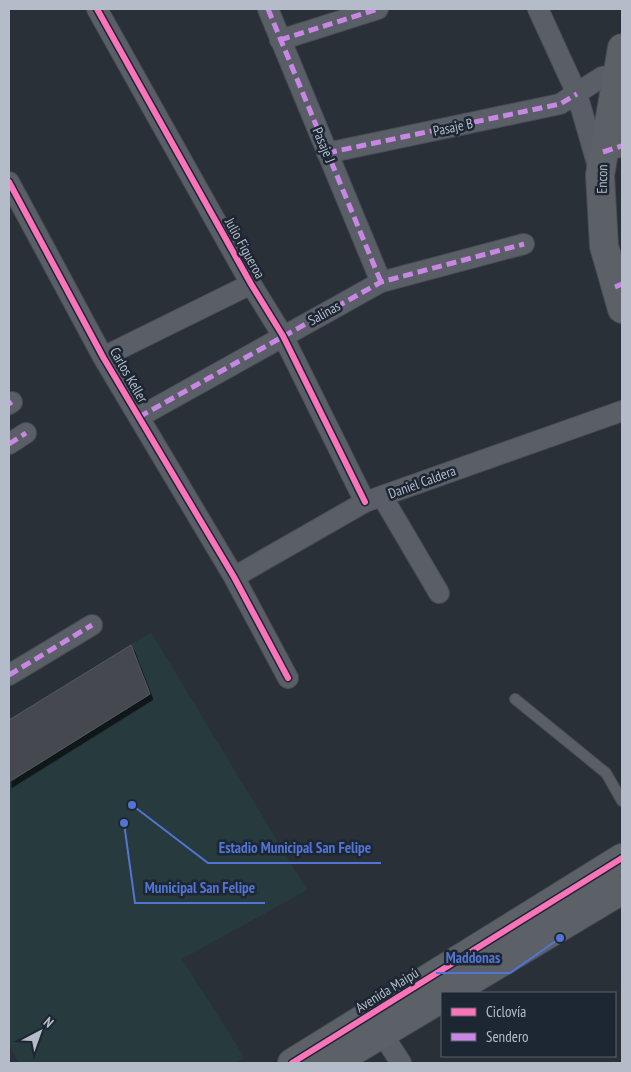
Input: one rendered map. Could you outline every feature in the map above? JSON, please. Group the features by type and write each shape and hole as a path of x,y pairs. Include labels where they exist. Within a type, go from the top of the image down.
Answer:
{"main road":[{"name":"Encon","path":"620,293 604,246 608,157 622,48"},
{"name":"Avenida Maipú","path":"333,1063 376,1025 622,858"},
{"path":"452,992 622,890"},
{"name":"Avenida Maipú","path":"292,1063 441,998"}],"street":[{"name":"Julio Figueroa","path":"97,9 374,499 439,592"},
{"name":"Pasaje J","path":"268,9 381,282"},
{"path":"280,40 378,9"},
{"path":"538,9 608,157"},
{"name":"Pasaje B","path":"327,153 560,104 602,77 620,74"},
{"name":"Carlos Keller","path":"9,182 103,357 234,577 288,678"},
{"name":"Salinas","path":"139,417 381,282 524,244"},
{"path":"103,357 251,284"},
{"name":"Daniel Caldera","path":"234,577 374,499 622,411"},
{"path":"9,444 26,433"},
{"path":"9,675 92,625"},
{"path":"376,1025 401,1063"}],"lane":[{"path":"515,699 606,773 622,801"}],"green space":[{"path":"151,632 307,890 182,959 245,1058 235,1063 19,1063 9,1046 9,720"}],"building":[{"path":"131,645 150,694 9,782 9,720"}],"marked path":[{"path":"268,9 381,282"},
{"path":"280,40 378,9"},
{"path":"327,153 560,104 577,94"},
{"path":"603,152 622,146"},
{"path":"139,417 381,282 524,244"},
{"path":"615,287 622,284"},
{"path":"9,444 26,433"},
{"path":"9,675 92,625"}],"cycle path":[{"path":"97,9 251,284 283,336 365,502"},
{"path":"9,182 103,357 234,577 288,678"},
{"path":"292,1063 622,858"}],"place":[{"name":"Estadio Municipal San Felipe","path":"132,805"},
{"name":"Municipal San Felipe","path":"124,823"},
{"name":"Maddonas","path":"560,938"}]}
